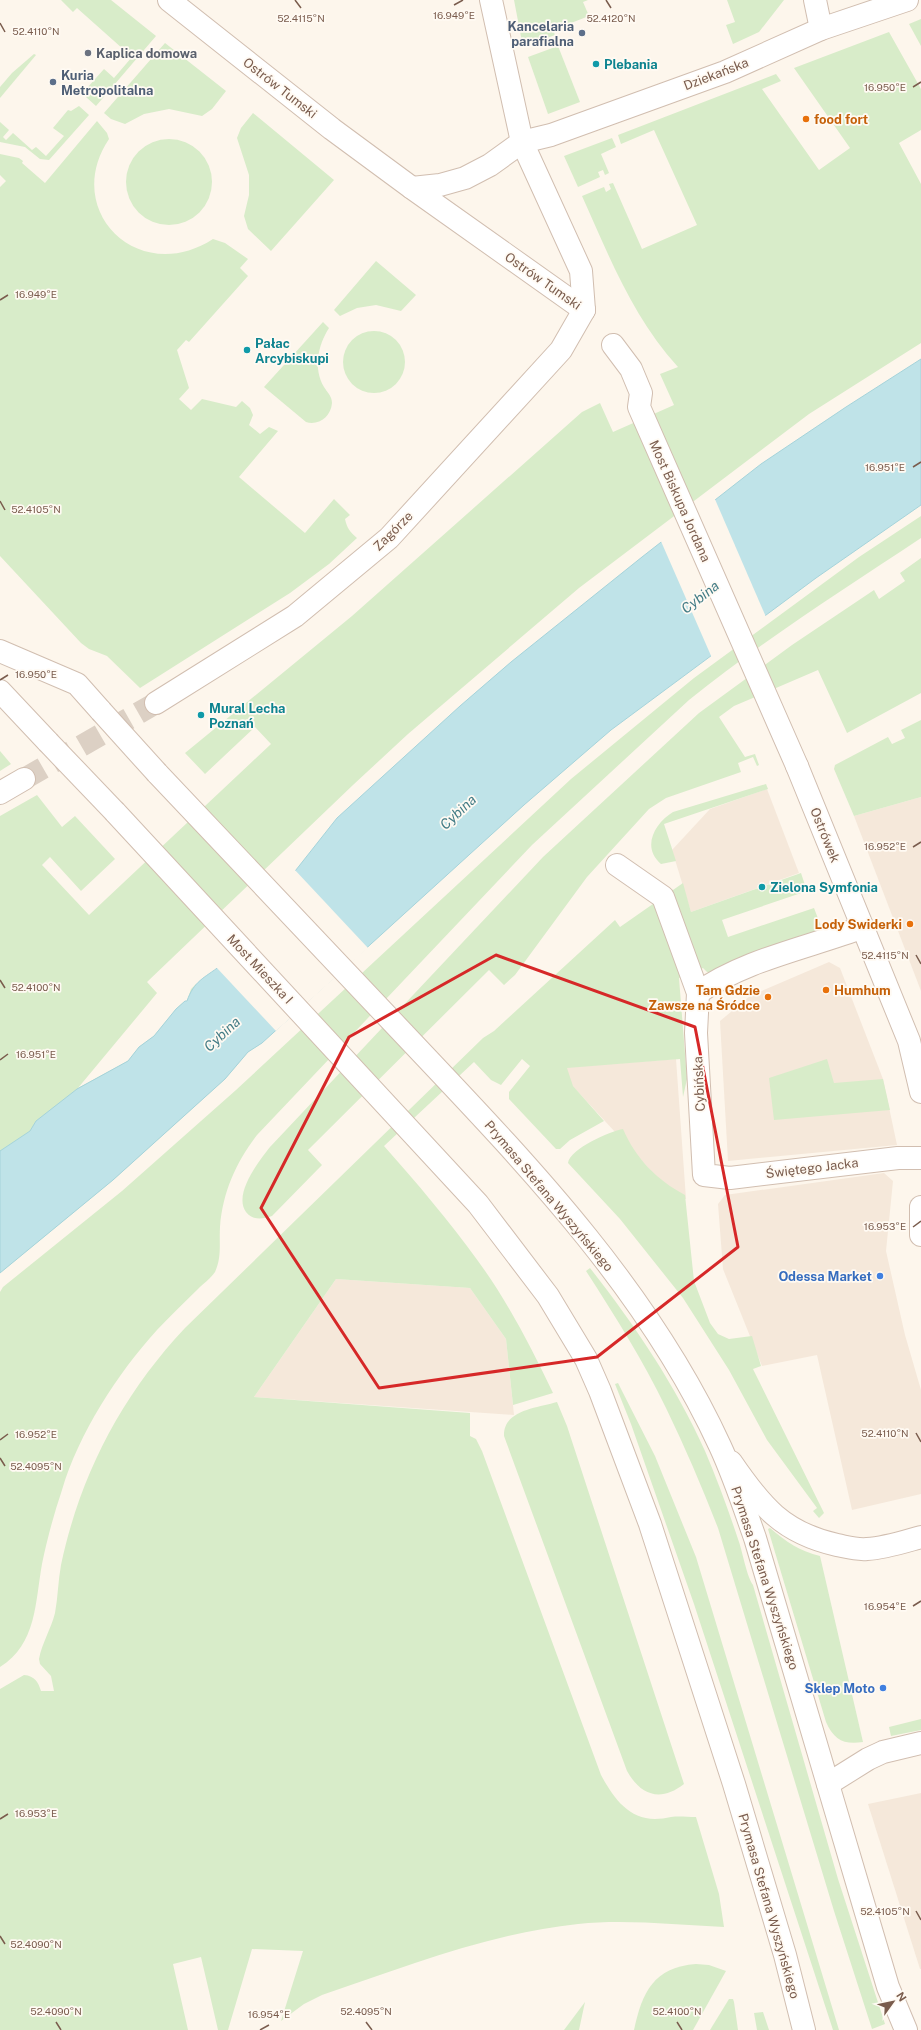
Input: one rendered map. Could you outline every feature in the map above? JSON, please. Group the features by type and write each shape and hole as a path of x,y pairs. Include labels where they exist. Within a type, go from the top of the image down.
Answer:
{"street":[{"name":"Ostrów Tumski","path":"169,0 326,124 412,188 584,310"},
{"name":"Ostrów Tumski","path":"491,0 522,142 581,271 584,310"},
{"path":"815,0 821,29"},
{"name":"Dziekańska","path":"522,142 551,135 725,72 821,29 907,0"},
{"path":"412,188 440,185 464,178 490,165 522,142"},
{"name":"Zagórze","path":"156,703 295,616 388,538 562,350 584,310"},
{"name":"Most Biskupa Jordana","path":"613,345 631,369 641,393 639,407 764,693"},
{"name":"Prymasa Stefana Wyszyńskiego","path":"0,651 77,684 158,773 528,1167 610,1266 664,1346 684,1377 720,1445 755,1538 888,1987 906,2030"},
{"name":"Most Mieszka I","path":"0,691 115,812 406,1126"},
{"name":"Ostrówek","path":"764,693 797,766 909,1041 921,1092"},
{"path":"0,793 24,779"},
{"name":"Cybińska","path":"617,865 663,897 698,993 696,1033 704,1175"},
{"path":"698,993 715,980 759,962 863,927"},
{"name":"Prymasa Stefana Wyszyńskiego","path":"406,1126 478,1204 514,1250 548,1296 589,1366 615,1428 650,1524 734,1784 785,1955 804,2030"},
{"name":"Świętego Jacka","path":"704,1175 730,1178 898,1158 921,1158"},
{"path":"921,1207 921,1235"},
{"path":"720,1445 745,1482 778,1520 803,1534 830,1543 854,1549 866,1550 921,1537"},
{"path":"828,1784 868,1759 883,1752 921,1742"}],"highlighted area":[{"path":"496,955 695,1027 738,1247 597,1357 379,1388 261,1208 349,1037"}],"shaded area":[{"path":"767,789 799,873 691,912 672,850 710,809"},
{"path":"921,797 921,991 854,816"},
{"path":"829,962 840,968 883,1079 897,1145 728,1161 720,1021 750,996"},
{"path":"676,1059 686,1199 676,1198 556,1068"},
{"path":"884,1173 893,1181 886,1251 905,1335 921,1390 921,1494 852,1510 817,1355 762,1366 723,1269 718,1204 725,1195"},
{"path":"336,1279 470,1288 506,1339 514,1415 254,1397"},
{"path":"921,1793 921,1969 920,1969 868,1804"}],"green space":[{"path":"61,0 111,0 156,36 96,106 86,97 90,89 88,87 104,69 114,78 132,57 77,8 73,12"},
{"path":"514,0 588,0 583,2 589,16 553,30 555,35 523,47"},
{"path":"727,0 784,0 759,32 733,44 726,25 735,22"},
{"path":"921,19 921,46 909,24"},
{"path":"889,32 921,89 921,130 899,143 921,184 921,343 809,414 579,588 408,734 147,982 157,993 78,1088 128,1061 139,1047 154,1036 176,1009 187,1001 191,989 196,984 269,1035 262,1043 248,1052 225,1079 113,1180 0,1273 0,816 37,795 62,827 75,816 115,859 81,891 50,857 42,865 89,915 271,744 255,727 205,774 185,753 352,616 582,412 600,403 613,432 674,405 660,374 678,367 648,328 623,286 582,196 604,187 606,192 611,189 609,184 613,183 642,249 697,225 654,130 621,144 618,135 776,74 781,81 762,89 819,170 850,148 794,68"},
{"path":"165,43 226,91 212,109 202,116 169,109 144,114 125,124 111,119 104,113"},
{"path":"558,46 580,102 548,114 528,57"},
{"path":"34,54 36,55 0,98 0,87 12,73"},
{"path":"79,106 89,115 49,160 40,159 25,147 0,142 0,122 9,130 3,137 6,140 13,133 32,150 36,147 46,156 64,136 53,128 68,110 71,111"},
{"path":"253,113 334,180 271,251 248,229 244,216 249,195 249,175 237,138 241,128"},
{"path":"97,121 107,133 109,139 97,166 95,192 101,215 115,234 135,247 159,254 185,251 213,239 225,243 248,259 240,268 248,276 189,342 186,340 177,350 189,388 179,399 191,410 202,399 236,407 242,401 250,408 253,415 249,425 260,434 269,427 278,431 239,477 305,533 334,499 350,515 345,519 349,530 357,538 329,564 290,593 140,688 107,656 89,649 81,643 0,556 0,187 6,181 0,175 0,154 19,158 23,161 22,163 45,183"},
{"path":"612,138 616,147 601,154 609,173 605,175 603,170 598,172 600,177 578,187 564,156"},
{"path":"169,139 185,143 199,152 208,166 212,182 208,198 199,212 185,221 169,225 153,221 139,212 130,198 126,182 130,166 139,152 153,143"},
{"path":"376,261 416,295 401,311 376,305 357,308 340,316 334,310"},
{"path":"323,322 329,328 322,342 318,357 318,364 321,380 330,396 332,403 329,412 323,419 315,423 311,423 306,422 264,387"},
{"path":"374,331 386,334 396,340 402,350 405,362 402,374 396,384 386,390 374,393 362,390 352,384 346,374 343,362 346,350 352,340 362,334"},
{"path":"921,516 921,538 745,657 689,700 532,845 257,1135 243,1156 227,1189 220,1227 219,1255 215,1272 142,1347 101,1405 78,1447 59,1499 46,1545 35,1607 28,1634 21,1647 12,1658 0,1667 0,1292 3,1287 122,1191 236,1090 571,779 694,678 859,557"},
{"path":"921,558 921,693 847,733 818,670 734,706 719,717 745,757 755,754 759,765 757,766 753,757 738,763 741,772 666,798 649,809 587,877 515,975 504,985 489,970 308,1150 322,1165 272,1216 255,1218 246,1212 243,1205 245,1187 254,1169 270,1147 543,857 699,713 792,645 874,590 879,599 905,581 900,573"},
{"path":"921,720 921,797 854,816 834,769 835,765 888,737 892,744 905,738 901,730"},
{"path":"0,751 11,764 0,771"},
{"path":"766,784 768,789 664,824 676,861 661,864 655,857 651,843 653,836 661,822 673,812"},
{"path":"801,873 807,891 722,920 728,937 814,908 822,929 712,973 707,972 703,968 679,978 687,1079 683,1097 680,1059 567,1068 573,1086 604,1121 570,1140 560,1149 556,1149 509,1099 509,1092 530,1066 522,1059 501,1085 491,1080 474,1062 384,1146 421,1188 467,1246 489,1277 518,1325 553,1393 513,1405 506,1339 470,1288 336,1279 254,1397 470,1413 470,1436 476,1439 482,1451 601,1775 616,1799 629,1811 637,1815 655,1819 696,1817 719,1894 724,1927 614,1922 545,1928 448,1952 322,1995 304,2004 281,2021 303,1951 252,1949 228,2030 218,2030 201,1957 173,1964 188,2030 0,2030 0,1689 24,1675 36,1680 41,1691 54,1691 51,1676 40,1664 39,1659 55,1613 61,1565 69,1532 92,1468 106,1438 142,1381 162,1354 185,1328 483,1038 494,1031 615,920 620,927 683,883 691,912"},
{"path":"827,1059 834,1083 883,1079 890,1110 774,1120 769,1078"},
{"path":"623,1129 634,1150 648,1168 665,1183 685,1195 694,1281 710,1323 718,1334 729,1339 752,1336 761,1366 753,1369 824,1513 819,1518 813,1511 817,1508 767,1440 729,1370 683,1298 620,1219 568,1163 570,1158 576,1152 591,1142 609,1133"},
{"path":"590,1268 638,1333 681,1403 705,1451 723,1496 749,1577 753,1585 838,1879 885,2024 872,2029 834,1911 718,1528 680,1437 666,1408 638,1355 586,1271"},
{"path":"618,1383 655,1456 696,1557 839,2030 833,2030 694,1604 631,1424 615,1384"},
{"path":"557,1402 567,1426 684,1784 676,1790 667,1793 652,1794 645,1791 627,1771 504,1436 505,1427 515,1415"},
{"path":"770,1528 782,1538 794,1545 820,1556 863,1742 850,1743 840,1740 832,1733 826,1722 768,1529"},
{"path":"921,1719 921,1730 891,1736 889,1727"},
{"path":"696,1964 709,1965 726,1971 693,2030 634,2030 641,2004 652,1984 660,1976 670,1970"},
{"path":"729,1999 733,1999 734,2002 738,2030 710,2030"},
{"path":"585,2002 579,2030 564,2030"},
{"path":"763,2012 769,2030 757,2030 754,2013"}],"water":[{"name":"Cybina","path":"921,359 921,505 816,578 611,730 524,805 262,1043 248,1052 225,1079 113,1180 0,1273 0,1151 30,1131 36,1121 77,1089 128,1061 139,1047 154,1036 176,1009 187,1001 196,984 220,966 337,818 460,706 511,662 761,464"}],"pier":[{"path":"714,497 766,617 712,658 660,539"},
{"path":"294,869 368,948 276,1031 216,967"}],"tunnel":[{"path":"24,779 156,703"}],"place":[{"name":"Kancelaria parafialna","path":"582,33"},
{"name":"Kaplica domowa","path":"88,53"},
{"name":"Plebania","path":"596,64"},
{"name":"Kuria Metropolitalna","path":"53,82"},
{"name":"food fort","path":"806,119"},
{"name":"Pałac Arcybiskupi","path":"247,350"},
{"name":"Mural Lecha Poznań","path":"201,715"},
{"name":"Zielona Symfonia","path":"762,887"},
{"name":"Lody Swiderki","path":"910,924"},
{"name":"Humhum","path":"826,990"},
{"name":"Tam Gdzie Zawsze na Śródce","path":"768,997"},
{"name":"Odessa Market","path":"880,1276"},
{"name":"Sklep Moto","path":"883,1688"}]}
